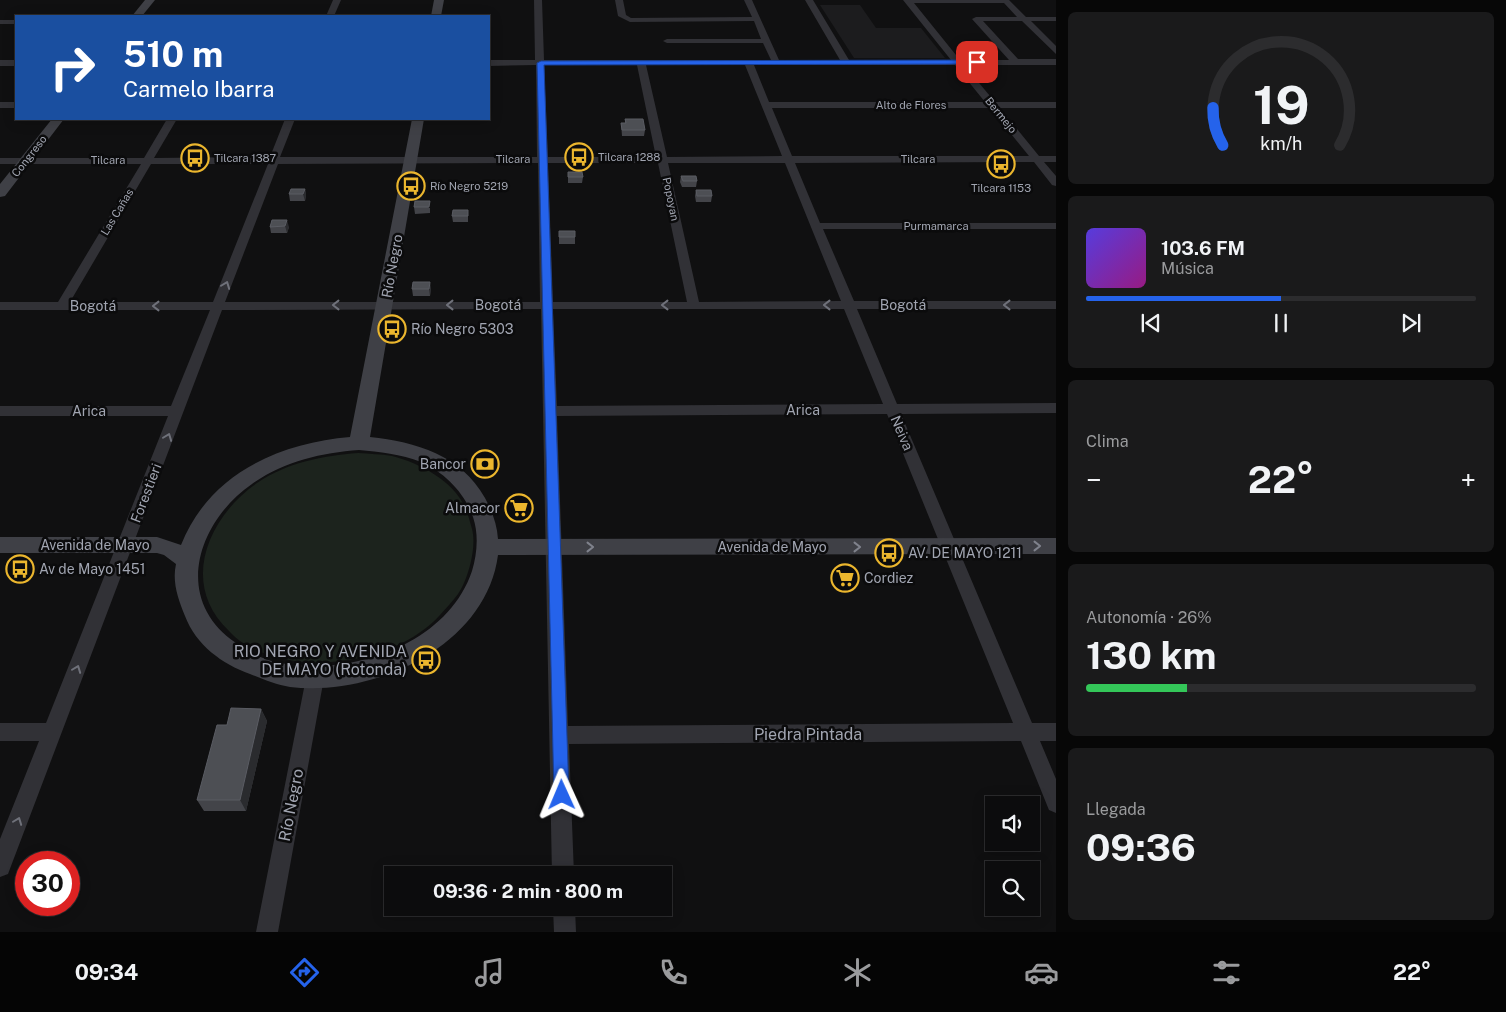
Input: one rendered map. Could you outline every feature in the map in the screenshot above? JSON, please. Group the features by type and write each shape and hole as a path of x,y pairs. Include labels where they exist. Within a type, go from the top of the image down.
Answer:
{"main road":[{"path":"138,15 150,0"},
{"path":"436,15 439,0"},
{"name":"Congreso","path":"0,193 57,120"},
{"name":"Río Negro","path":"359,443 418,120"},
{"path":"359,443 405,449 428,457 453,472 473,494 485,519 488,547 484,573 471,599 452,624 424,645 393,662 357,673 315,678 275,674 237,659 208,636 190,608 185,576 187,560 195,535 207,515 230,489 260,469 293,454 329,445 359,443"},
{"name":"Avenida de Mayo","path":"0,545 157,544 171,549 187,560"},
{"name":"Avenida de Mayo","path":"488,547 1056,546"}],"street":[{"path":"330,15 337,0"},
{"path":"538,0 563,866"},
{"path":"619,0 622,16 625,19 667,41 748,62 1056,62"},
{"path":"748,0 776,62"},
{"path":"809,0 846,62"},
{"path":"908,1 1005,0 1056,51"},
{"name":"Bermejo","path":"908,1 1056,183"},
{"path":"490,63 641,62 667,41 756,19"},
{"path":"1016,62 976,19 1056,19"},
{"path":"0,22 15,22"},
{"path":"667,41 766,41"},
{"name":"Popoyan","path":"641,62 694,305"},
{"name":"Neiva","path":"748,62 1056,804"},
{"path":"0,63 15,63"},
{"name":"Alto de Flores","path":"766,105 1056,105"},
{"path":"0,106 15,106"},
{"name":"Las Cañas","path":"62,306 171,120"},
{"name":"Forestieri","path":"0,866 290,120"},
{"name":"Tilcara","path":"0,160 1056,159"},
{"name":"Purmamarca","path":"816,226 1056,226"},
{"name":"Bogotá","path":"0,306 1056,305"},
{"name":"Arica","path":"551,412 1056,408"},
{"name":"Arica","path":"0,411 178,411"},
{"name":"Río Negro","path":"268,932 315,678"},
{"path":"0,732 52,732"},
{"name":"Piedra Pintada","path":"560,735 1056,732"},
{"path":"564,916 565,932"}],"shaded area":[{"path":"820,5 860,5 876,28 921,28 945,58 854,58"},
{"path":"358,453 392,456 414,463 444,481 460,498 467,512 473,536 471,563 462,588 440,615 420,633 382,652 368,656 342,661 304,662 266,654 243,643 229,631 214,613 205,593 203,572 206,552 213,532 240,497 269,476 306,461"}],"building":[{"path":"625,119 643,119 645,130 622,130 621,123 626,123"},
{"path":"568,172 582,172 583,177 568,177"},
{"path":"681,176 696,176 697,181 683,181"},
{"path":"291,189 305,189 303,194 289,194"},
{"path":"696,190 711,190 712,196 697,196"},
{"path":"415,201 430,201 429,207 414,207"},
{"path":"453,210 468,210 468,216 452,216"},
{"path":"272,220 287,220 285,226 270,227"},
{"path":"559,231 575,231 575,237 559,237"},
{"path":"413,282 430,282 429,289 412,289"},
{"path":"231,708 261,709 240,800 197,800 217,725 227,725"}],"place":[{"name":"Tilcara 1288","path":"579,157"},
{"name":"Tilcara 1387","path":"195,158"},
{"name":"Tilcara 1153","path":"1001,164"},
{"name":"Río Negro 5219","path":"411,186"},
{"name":"Río Negro 5303","path":"392,329"},
{"name":"Bancor","path":"485,464"},
{"name":"Almacor","path":"519,508"},
{"name":"AV. DE MAYO 1211","path":"889,553"},
{"name":"Av de Mayo 1451","path":"20,569"},
{"name":"Cordiez","path":"845,578"},
{"name":"RIO NEGRO Y AVENIDA DE MAYO (Rotonda)","path":"426,660"}],"route":[{"path":"562,795 541,63 977,62"}]}
